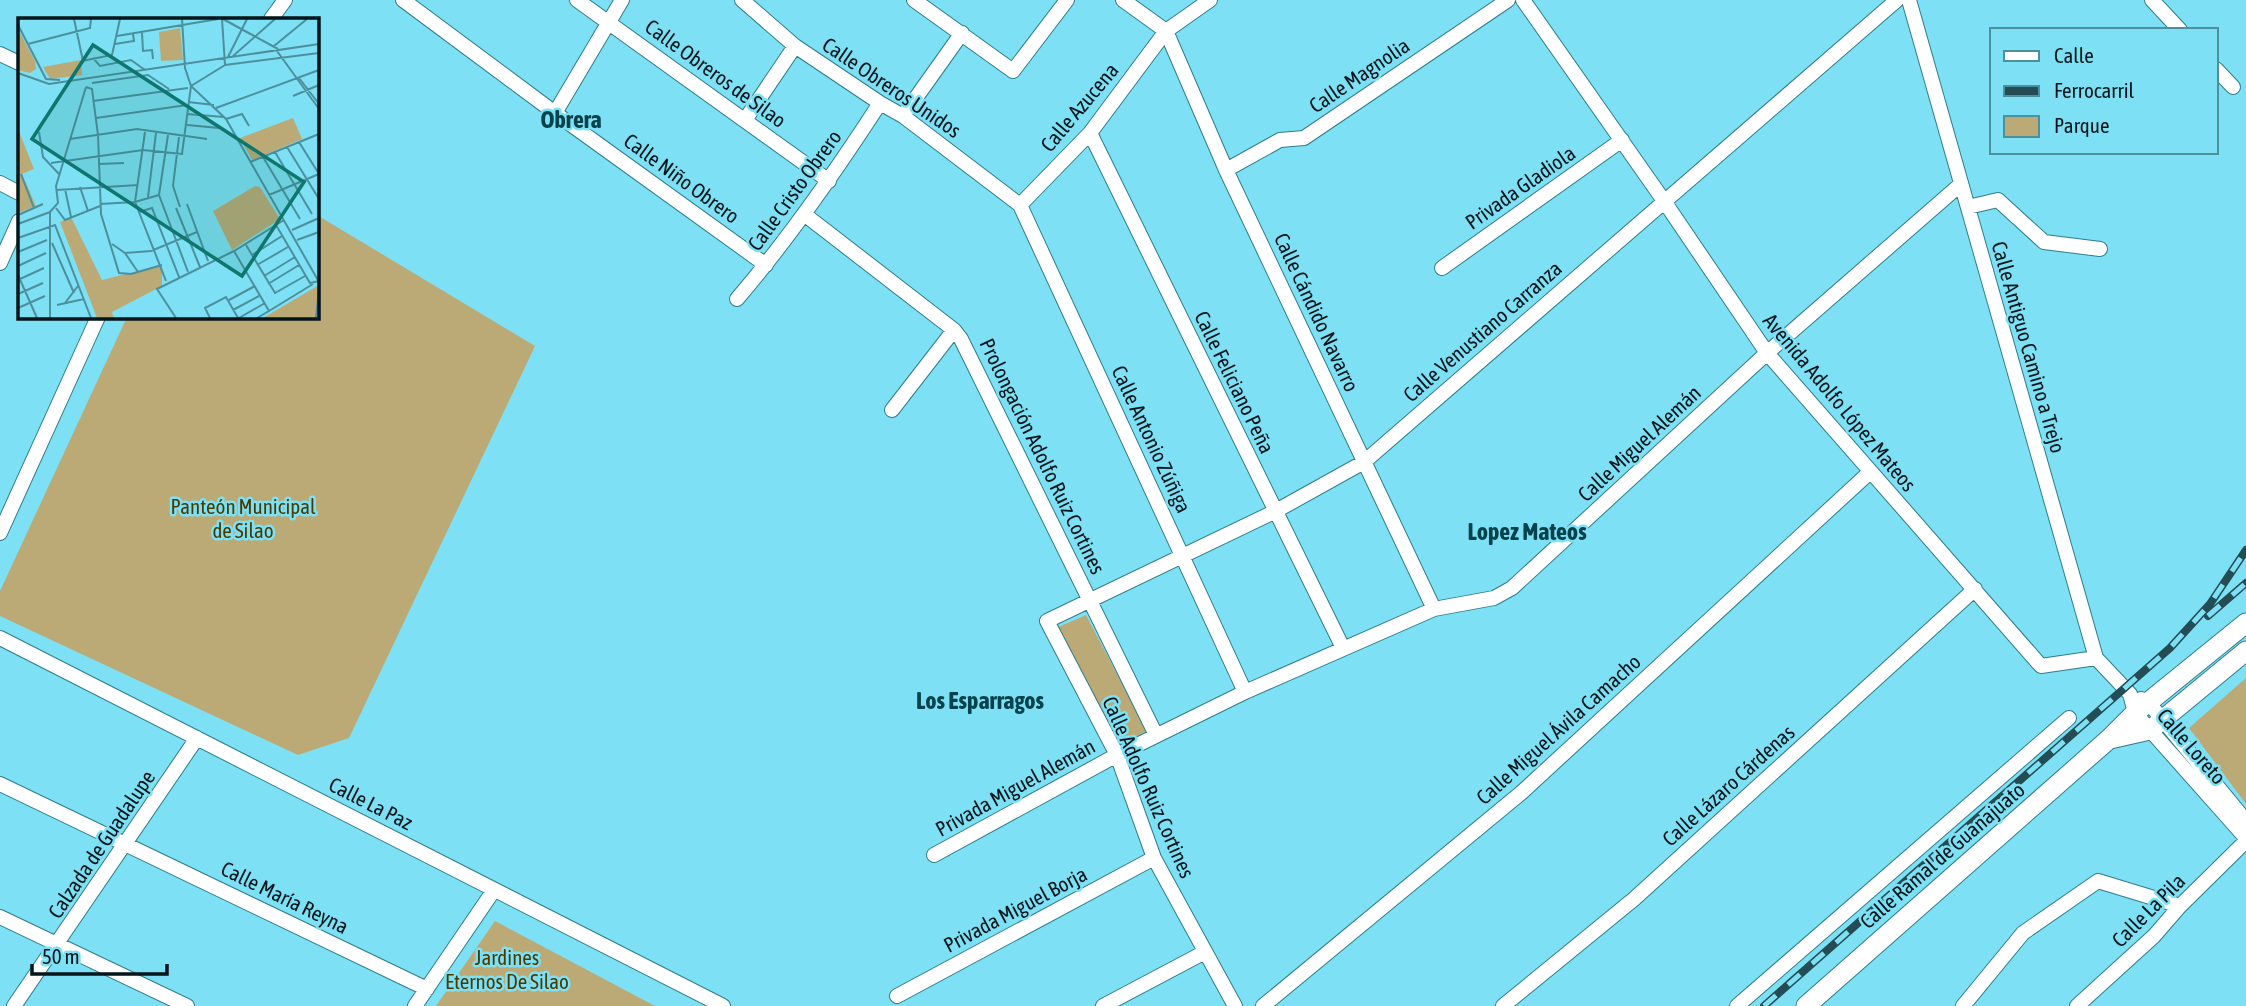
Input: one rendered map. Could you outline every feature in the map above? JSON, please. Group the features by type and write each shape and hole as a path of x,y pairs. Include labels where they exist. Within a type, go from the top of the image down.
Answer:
{"street":[{"path":"272,18 285,0"},
{"name":"Calle Niño Obrero","path":"403,0 766,265"},
{"name":"Calle Obreros de Silao","path":"577,0 829,181"},
{"path":"555,113 622,0"},
{"name":"Calle Obreros Unidos","path":"742,0 795,46 904,116 1020,205"},
{"path":"914,0 1013,71 1066,0"},
{"path":"1123,0 1166,31"},
{"name":"Calle Azucena","path":"1020,205 1090,133 1166,31 1210,0"},
{"name":"Calle Magnolia","path":"1226,170 1280,140 1304,138 1508,0"},
{"name":"Avenida Adolfo López Mateos","path":"1523,0 1767,353 1870,472 2041,666 2096,657"},
{"name":"Calle Venustiano Carranza","path":"1047,621 1274,512 1364,462 1896,0"},
{"name":"Calle Antiguo Camino a Trejo","path":"1909,0 2096,657 2137,703"},
{"path":"2152,0 2178,28"},
{"name":"Calle Cándido Navarro","path":"1166,31 1226,170 1434,609"},
{"path":"904,116 962,33"},
{"path":"745,120 795,46"},
{"path":"0,54 18,63"},
{"path":"2218,71 2233,87"},
{"name":"Calle Cristo Obrero","path":"737,299 829,181 880,103"},
{"name":"Calle Feliciano Peña","path":"1090,133 1343,648"},
{"name":"Privada Gladiola","path":"1442,268 1622,140"},
{"path":"0,183 18,192"},
{"name":"Calle Miguel Alemán","path":"1117,755 1245,692 1434,609 1494,598 1512,588 1767,353 1961,184"},
{"path":"1968,207 1998,200 2044,242 2100,249"},
{"name":"Calle Antonio Zúñiga","path":"1020,205 1245,692"},
{"name":"Prolongación Adolfo Ruiz Cortines","path":"804,214 954,330 961,339 1156,735"},
{"path":"0,263 18,223"},
{"path":"0,533 98,318"},
{"path":"892,410 954,330"},
{"name":"Calle Miguel Ávila Camacho","path":"1263,1006 1521,793 1870,472"},
{"name":"Calle Lázaro Cárdenas","path":"1503,1006 1634,899 1975,589"},
{"name":"Calle Adolfo Ruiz Cortines","path":"1047,621 1117,755 1154,858 1235,1006"},
{"name":"Calle Ramal de Guanajuato","path":"1806,1006 2109,739 2137,703 2246,623"},
{"name":"Calle La Paz","path":"0,638 723,1006"},
{"path":"2156,725 2246,651"},
{"name":"Calle Loreto","path":"2137,703 2246,821"},
{"path":"1737,1006 2070,719"},
{"name":"Calle Ramal de Guanajuato","path":"2109,739 2156,725"},
{"name":"Calle Loreto","path":"2156,725 2246,840"},
{"name":"Calzada de Guadalupe","path":"14,1006 197,738"},
{"name":"Privada Miguel Alemán","path":"934,855 1117,755"},
{"name":"Calle María Reyna","path":"0,784 427,989"},
{"name":"Calle La Pila","path":"2077,1006 2154,936 2246,840"},
{"name":"Privada Miguel Borja","path":"897,996 1154,858"},
{"path":"1963,1006 2023,933 2098,881 2180,906"},
{"path":"415,1006 494,890"},
{"path":"0,917 187,1006"},
{"path":"1103,1006 1205,952"}],"green space":[{"name":"Panteón Municipal de Silao","path":"318,216 535,346 349,738 298,755 0,616 0,591 127,318 318,318"},
{"path":"1086,615 1147,731 1119,745 1056,628"},
{"path":"2246,678 2246,804 2189,728"},
{"name":"Jardines Eternos De Silao","path":"495,921 655,1006 436,1006"}],"railway":[{"path":"1764,1006 2170,648 2210,604 2246,550"},
{"path":"2208,616 2246,583"}],"district":[{"name":"Obrera","path":"571,119"},
{"name":"Lopez Mateos","path":"1527,531"},
{"name":"Los Esparragos","path":"980,700"}]}
